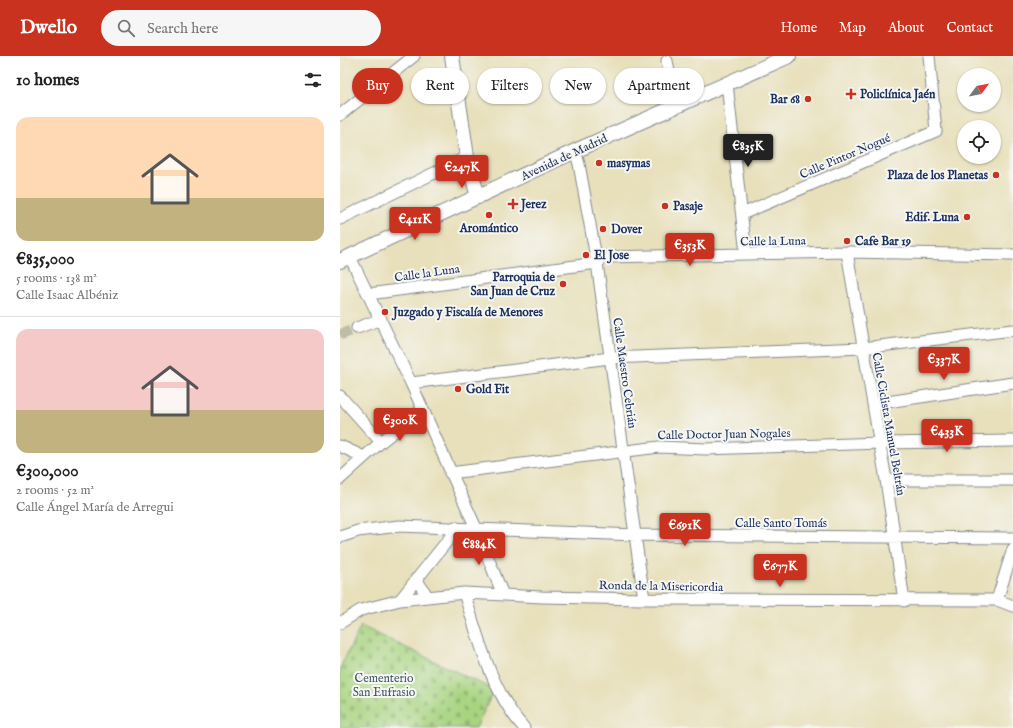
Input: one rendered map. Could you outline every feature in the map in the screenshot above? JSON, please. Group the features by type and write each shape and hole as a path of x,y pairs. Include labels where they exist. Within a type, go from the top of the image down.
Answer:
{"street":[{"path":"340,115 414,56"},
{"path":"452,56 467,157 478,197"},
{"name":"Avenida de Madrid","path":"345,259 575,151 790,56"},
{"name":"Calle Pintor Nogué","path":"742,214 936,131 929,56"},
{"path":"668,61 675,107"},
{"path":"727,84 746,254"},
{"name":"Calle Maestro Cebrián","path":"575,151 579,164 597,263 637,535 644,599"},
{"path":"340,219 467,157"},
{"name":"Calle la Luna","path":"369,294 597,263 605,257 847,252 1013,255"},
{"name":"Calle Ciclista Manuel Beltrán","path":"847,252 862,348 874,404 904,601"},
{"path":"345,259 369,294 381,319 476,528 503,595"},
{"path":"357,328 381,319"},
{"path":"411,383 610,358 862,348 1013,330"},
{"path":"874,404 1013,383"},
{"path":"340,396 381,442"},
{"path":"340,479 381,442 422,410"},
{"name":"Calle Doctor Juan Nogales","path":"450,473 659,447 706,449 880,443 1013,441"},
{"path":"340,446 364,457"},
{"path":"886,480 1013,480"},
{"name":"Calle Santo Tomás","path":"358,531 399,526 637,535 1013,538"},
{"path":"400,600 452,535 455,527"},
{"path":"340,528 358,531"},
{"path":"340,537 358,531"},
{"path":"997,600 1013,549"},
{"path":"416,579 428,597"},
{"path":"464,592 484,656 502,696 516,720 524,728"},
{"name":"Ronda de la Misericordia","path":"340,622 361,610 400,600 464,592 503,595 644,599 904,601 997,600 1013,606"}],"green space":[{"name":"Cementerio San Eufrasio","path":"361,626 494,690 476,728 340,728 340,668"}],"tunnel":[{"path":"340,335 357,328"}],"place":[{"name":"Policlínica Jaén","path":"851,94"},
{"name":"Bar 68","path":"808,99"},
{"name":"masymas","path":"599,163"},
{"name":"Plaza de los Planetas","path":"996,175"},
{"name":"Jerez","path":"513,204"},
{"name":"Pasaje","path":"665,206"},
{"name":"Aromántico","path":"489,215"},
{"name":"Edif. Luna","path":"967,217"},
{"name":"Dover","path":"603,229"},
{"name":"Cafe Bar 19","path":"847,241"},
{"name":"El Jose","path":"586,255"},
{"name":"Parroquia de San Juan de Cruz","path":"563,284"},
{"name":"Juzgado y Fiscalía de Menores","path":"385,312"},
{"name":"Gold Fit","path":"458,389"}]}
